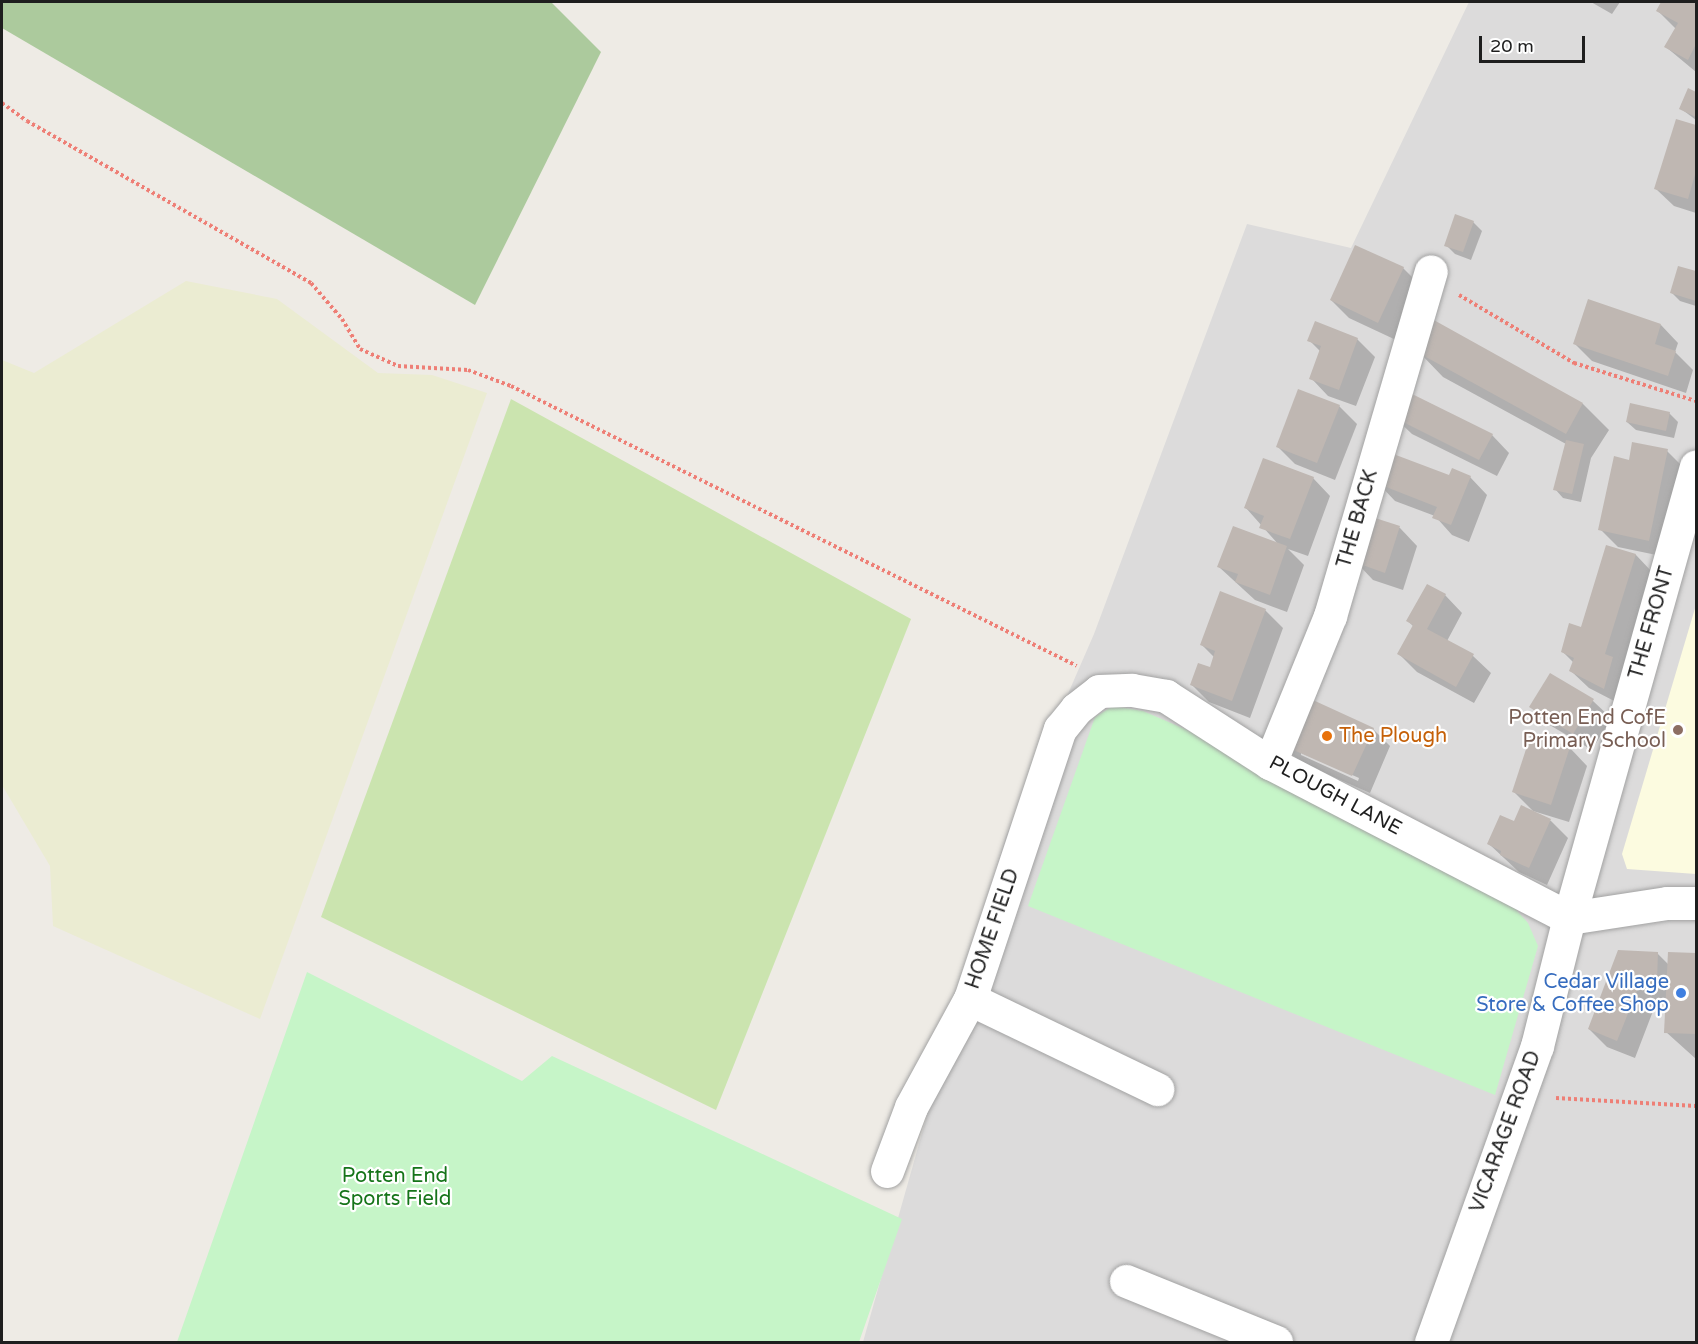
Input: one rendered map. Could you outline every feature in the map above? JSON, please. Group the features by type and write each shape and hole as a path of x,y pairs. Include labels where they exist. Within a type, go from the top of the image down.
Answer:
{"street":[{"name":"THE BACK","path":"1270,763 1330,616 1431,271"},
{"name":"THE FRONT","path":"1569,918 1696,467"},
{"name":"PLOUGH LANE","path":"1099,691 1132,690 1166,696 1270,763 1569,918"},
{"name":"HOME FIELD","path":"887,1171 911,1107 970,999 1060,729 1076,709 1099,691"},
{"path":"1569,918 1667,903 1696,903"},
{"name":"VICARAGE ROAD","path":"1431,1342 1537,1046 1569,918"},
{"path":"970,999 1157,1089"},
{"path":"1126,1281 1276,1342"}],"path":[{"path":"2,103 27,121 311,284 342,319 360,349 398,366 468,370 511,386 1078,667 1099,691"},
{"path":"1431,271 1457,294 1574,363 1696,401"},
{"path":"1519,1096 1696,1106"}],"shaded area":[{"path":"1469,2 1696,2 1696,1342 863,1342 1006,836 1094,634 1247,224 1351,248"},
{"path":"186,281 277,299 378,373 432,375 487,393 260,1019 53,926 50,866 2,785 2,360 34,373"},
{"name":"Potten End CofE Primary School","path":"1696,605 1696,874 1627,869 1622,854"}],"green space":[{"path":"2,2 551,2 601,52 475,305 2,28"},
{"path":"511,399 911,619 716,1110 321,917"},
{"path":"1113,706 1143,711 1185,729 1510,903 1528,923 1538,946 1495,1095 1028,906 1095,717"},
{"name":"Potten End Sports Field","path":"307,972 522,1081 552,1056 902,1219 859,1342 177,1342"}],"building":[{"path":"1661,2 1696,2 1696,44 1688,60 1664,47 1678,23 1656,11"},
{"path":"1688,88 1696,92 1696,117 1679,109"},
{"path":"1676,119 1696,125 1696,171 1688,199 1654,189"},
{"path":"1455,214 1474,221 1463,252 1444,246"},
{"path":"1355,245 1404,267 1378,323 1330,300"},
{"path":"1678,266 1696,271 1696,301 1670,293"},
{"path":"1588,299 1661,324 1655,344 1676,351 1668,376 1573,344"},
{"path":"1432,319 1583,403 1566,434 1415,351"},
{"path":"1315,321 1358,338 1339,390 1309,379 1321,346 1307,341"},
{"path":"1298,389 1340,405 1317,463 1276,447"},
{"path":"1406,391 1493,434 1479,460 1393,417"},
{"path":"1630,403 1670,412 1666,431 1626,422"},
{"path":"1566,440 1584,444 1572,494 1553,490"},
{"path":"1632,442 1668,449 1649,541 1598,530 1614,456 1629,460"},
{"path":"1388,452 1449,475 1452,468 1471,476 1451,525 1432,518 1437,507 1376,483"},
{"path":"1263,458 1314,477 1290,539 1259,528 1264,516 1244,508"},
{"path":"1369,516 1400,526 1385,573 1354,562"},
{"path":"1233,526 1287,546 1270,595 1235,582 1238,574 1217,567"},
{"path":"1606,545 1636,554 1605,654 1613,657 1604,689 1569,671 1574,658 1561,652 1569,623 1581,627"},
{"path":"1427,584 1446,594 1427,629 1474,654 1456,687 1397,654 1413,625 1406,621"},
{"path":"1220,591 1266,609 1232,701 1190,685 1198,663 1210,667 1215,651 1200,645"},
{"path":"1550,673 1594,699 1573,734 1529,707"},
{"name":"The Plough","path":"1302,695 1374,728 1352,776 1280,744"},
{"path":"1531,734 1570,747 1551,805 1512,792"},
{"path":"1521,805 1551,819 1529,868 1500,855 1501,851 1487,844 1500,815 1514,821"},
{"path":"1618,950 1658,952 1657,982 1641,981 1617,1041 1588,1029"},
{"name":"Cedar Village Store & Coffee Shop","path":"1668,952 1696,953 1696,1034 1664,1033"}],"place":[{"name":"Potten End CofE Primary School","path":"1678,730"},
{"name":"The Plough","path":"1327,736"},
{"name":"Cedar Village Store & Coffee Shop","path":"1681,993"}]}
